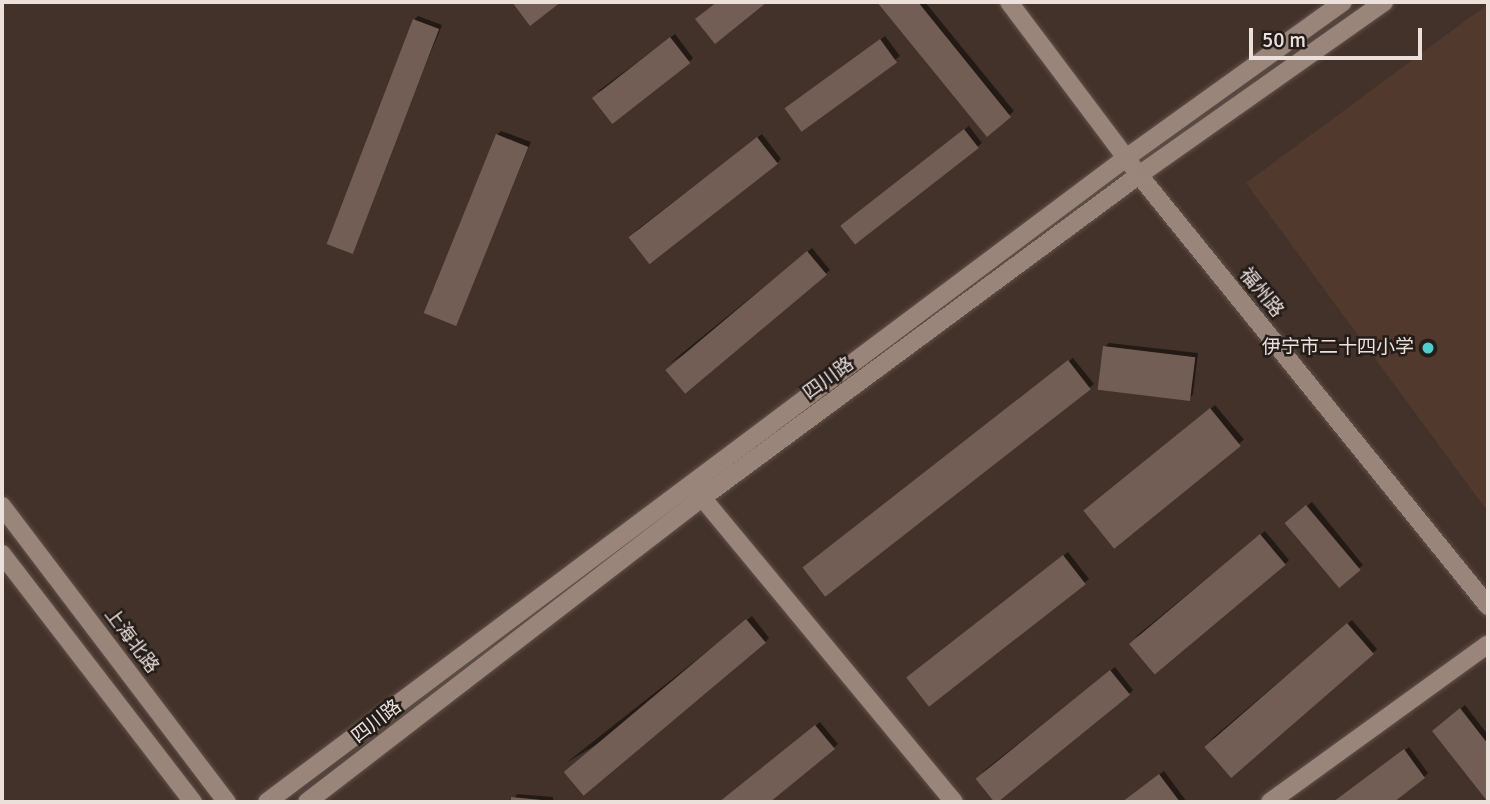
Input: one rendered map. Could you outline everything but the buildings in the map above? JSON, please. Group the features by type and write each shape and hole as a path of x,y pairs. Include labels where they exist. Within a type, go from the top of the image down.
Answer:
{"street":[{"name":"福州路","path":"1009,2 1139,176 1488,606"},
{"name":"四川路","path":"267,802 1126,159 1343,2"},
{"name":"四川路","path":"307,802 702,498 1139,176 1384,2"},
{"path":"691,483 954,802"},
{"name":"上海北路","path":"2,506 227,802"},
{"path":"2,554 193,802"},
{"path":"1270,802 1488,644"}],"shaded area":[{"name":"伊宁市二十四小学","path":"1488,4 1488,512 1246,183"}],"place":[{"name":"伊宁市二十四小学","path":"1428,348"}]}
